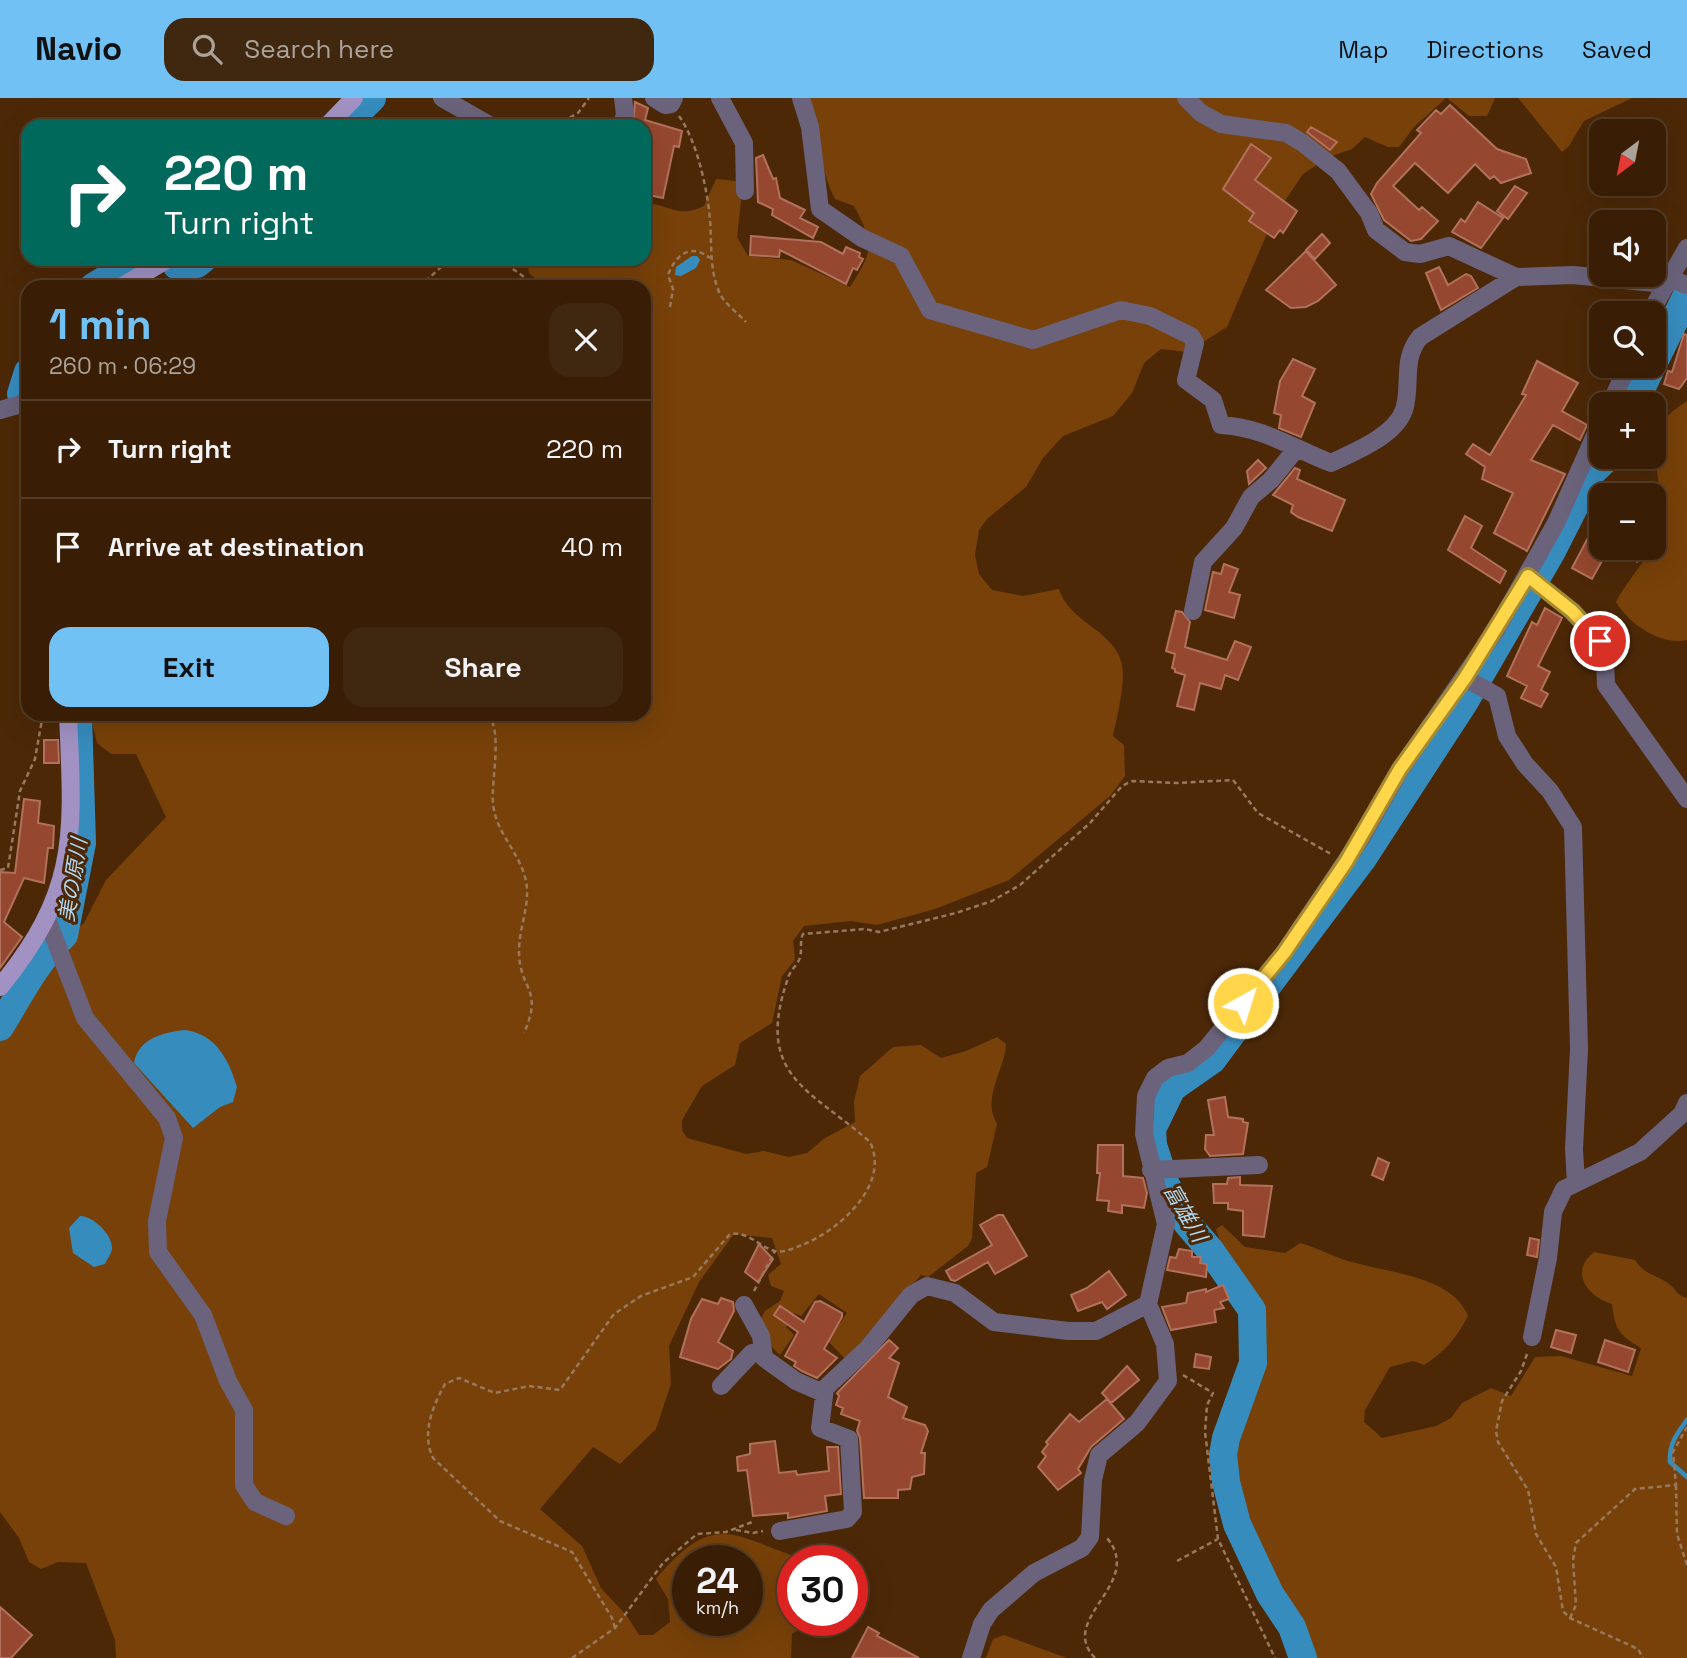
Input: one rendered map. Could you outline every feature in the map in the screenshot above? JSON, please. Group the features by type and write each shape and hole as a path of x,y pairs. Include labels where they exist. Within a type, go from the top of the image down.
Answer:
{"main road":[{"path":"334,119 354,98"},
{"path":"133,280 156,266"},
{"path":"0,987 39,935 61,889 69,850 68,721"}],"street":[{"path":"442,98 479,119"},
{"path":"623,98 624,119"},
{"path":"720,98 744,143 745,191"},
{"path":"801,98 810,127 820,209 862,239 901,257 930,310 1033,340 1113,311 1150,316 1191,336 1195,342 1186,380 1213,400 1221,425 1238,426 1287,441 1296,449 1331,463 1367,444 1396,423 1404,409 1412,347 1438,325 1516,277"},
{"path":"1186,98 1201,113 1221,124 1286,133 1303,143 1338,171 1369,213 1376,230 1405,252 1420,254 1449,246 1516,277 1589,276"},
{"path":"1687,248 1666,281 1687,285"},
{"path":"0,410 21,404"},
{"path":"1194,611 1203,562 1234,528 1251,497 1271,480 1296,449"},
{"path":"971,1658 982,1624 991,1610 1034,1573 1082,1548 1090,1532 1093,1480 1099,1455 1137,1423 1168,1381 1165,1344 1148,1304 1166,1224 1151,1170 1143,1114 1146,1096 1155,1078 1168,1068 1188,1063 1207,1048 1284,953 1346,862 1400,769 1473,683 1556,523 1589,449"},
{"path":"1528,576 1572,611 1600,641 1605,660 1606,685 1687,799"},
{"path":"1473,683 1496,696 1507,736 1525,764 1550,791 1573,828 1579,1049 1574,1149 1576,1183"},
{"path":"47,919 85,1018 167,1118 174,1138 157,1221 158,1252 203,1315 228,1381 244,1410 244,1485 256,1503 286,1516"},
{"path":"1532,1337 1548,1258 1553,1212 1564,1189 1640,1152 1682,1114 1687,1103"},
{"path":"1151,1170 1259,1165"},
{"path":"744,1305 761,1336 764,1358 779,1371 821,1392 869,1348 911,1295 927,1286 955,1293 994,1322 1068,1331 1096,1331 1148,1304"},
{"path":"721,1386 752,1353 762,1350"},
{"path":"780,1531 847,1519 853,1512 849,1439 820,1428 825,1388"}],"path":[{"path":"567,119 578,113 589,98"},
{"path":"667,100 693,138 710,217 710,258 721,296 747,322"},
{"path":"670,307 673,289 668,275 672,265 692,250 700,250 710,258"},
{"path":"427,280 442,266"},
{"path":"509,266 528,280"},
{"path":"0,870 8,868 20,791 35,759 42,721"},
{"path":"494,721 493,806 503,834 525,874 528,888 519,953 534,1007 524,1033"},
{"path":"615,1628 612,1618 572,1552 500,1521 433,1458 428,1448 433,1404 445,1384 459,1378 495,1393 528,1386 560,1390 614,1314 641,1296 693,1277 730,1234 737,1233 775,1251 788,1251 841,1224 869,1186 875,1153 870,1142 807,1094 789,1069 779,1046 776,1034 779,1018 788,977 801,957 803,934 864,929 879,932 992,901 1029,878 1102,812 1122,786 1132,781 1177,783 1233,780 1258,813 1346,862"},
{"path":"744,1305 761,1282 775,1251"},
{"path":"1532,1337 1521,1371 1502,1401 1496,1432 1498,1442 1528,1490 1536,1535 1556,1567 1563,1611 1570,1618 1638,1649 1643,1658"},
{"path":"1168,1368 1213,1393 1207,1405 1205,1432 1218,1539 1275,1658"},
{"path":"1687,1427 1673,1452 1677,1534 1687,1564"},
{"path":"1570,1618 1576,1605 1573,1560 1577,1543 1604,1516 1620,1507 1635,1489 1676,1485"},
{"path":"572,1658 615,1628 657,1569 697,1534 732,1529 755,1521"},
{"path":"732,1529 753,1534 780,1531"},
{"path":"1090,1532 1104,1534 1110,1542 1119,1569 1109,1589 1093,1608 1087,1640 1095,1658"},
{"path":"1177,1561 1218,1539"}],"shaded area":[{"path":"809,98 1446,98 1414,127 1399,147 1388,147 1365,137 1352,149 1329,157 1303,174 1274,217 1227,327 1187,352 1161,349 1144,363 1132,393 1113,416 1063,436 1043,458 1026,487 987,519 979,530 975,555 979,574 992,590 1023,596 1059,589 1072,610 1116,650 1123,668 1123,677 1113,736 1124,745 1125,776 1110,796 1009,880 935,909 877,925 851,921 804,926 793,941 795,960 782,976 772,1023 740,1043 735,1065 702,1086 682,1120 682,1130 687,1138 746,1154 764,1151 789,1157 807,1153 825,1138 855,1122 854,1102 860,1076 893,1047 921,1045 941,1058 966,1051 997,1037 1006,1044 993,1094 993,1114 997,1124 987,1167 976,1173 972,1238 968,1246 928,1277 921,1275 847,1361 828,1341 847,1313 819,1294 801,1316 794,1313 786,1327 794,1335 780,1355 769,1344 759,1322 765,1311 780,1301 784,1291 771,1286 768,1275 781,1264 772,1238 734,1234 699,1282 669,1346 671,1384 656,1429 620,1464 593,1447 540,1509 582,1546 601,1588 627,1616 639,1635 653,1635 670,1622 668,1599 656,1579 672,1562 672,1636 763,1636 763,1545 692,1545 713,1535 729,1534 746,1538 777,1550 777,1636 792,1636 791,1658 116,1658 115,1640 86,1563 58,1562 41,1569 29,1562 19,1538 0,1512 0,1009 37,961 84,923 106,880 166,817 136,754 111,754 97,743 92,721 651,721 651,280 537,280 529,273 528,266 651,266 651,204 680,211 694,210 704,206 716,179 736,181 742,193 737,237 748,256 791,260 850,287 867,256 868,239 854,206 835,199 823,162 817,123"},
{"path":"1447,98 1495,98 1487,116 1469,116"},
{"path":"1518,98 1632,98 1584,121 1569,146 1562,152"},
{"path":"1687,401 1687,640 1677,641 1647,632 1629,618 1616,602 1644,560 1666,560 1666,483 1658,483 1657,469 1666,469 1666,419"},
{"path":"1222,1225 1245,1247 1285,1253 1300,1243 1349,1261 1420,1279 1449,1293 1460,1303 1468,1316 1450,1344 1424,1365 1413,1361 1390,1367 1365,1410 1364,1422 1382,1438 1436,1426 1451,1418 1462,1403 1491,1388 1511,1396 1535,1357 1561,1356 1632,1376 1641,1348 1619,1331 1612,1304 1595,1295 1584,1282 1583,1267 1594,1252 1635,1260 1642,1269 1687,1298 1687,1658 1297,1658 1294,1623 1270,1586 1247,1540 1229,1475 1243,1405 1256,1377 1263,1329 1256,1295 1227,1261 1216,1229"},
{"path":"1004,1635 1067,1658 986,1658 993,1639"}],"water":[{"path":"692,256 697,256 700,260 696,268 681,276 675,275 676,267"},
{"path":"185,1030 205,1037 220,1050 237,1087 233,1102 220,1107 193,1128 134,1063 141,1048 153,1038"},
{"path":"80,1216 96,1222 109,1237 112,1250 105,1264 94,1267 73,1253 69,1228"}],"building":[{"path":"635,102 648,108 645,119 634,119"},
{"path":"1450,105 1497,149 1526,159 1531,173 1501,183 1494,176 1490,179 1475,164 1448,193 1415,163 1393,186 1419,210 1422,207 1438,221 1421,239 1411,241 1384,220 1371,194 1377,183 1421,133 1417,130 1436,110 1441,114"},
{"path":"651,122 682,131 679,147 674,146 663,198 651,195"},
{"path":"1311,127 1337,142 1330,150 1307,132"},
{"path":"1251,144 1271,158 1255,180 1297,211 1283,233 1280,230 1274,238 1249,221 1254,213 1223,189"},
{"path":"763,155 773,179 776,178 780,198 805,210 800,218 818,227 813,238 772,215 773,209 758,202 756,158"},
{"path":"1515,186 1527,193 1508,219 1497,211"},
{"path":"1478,202 1503,218 1481,248 1452,232 1461,219 1465,222"},
{"path":"1322,234 1330,243 1315,259 1306,250"},
{"path":"751,236 821,242 843,254 846,247 860,253 859,257 863,259 857,270 853,268 846,284 780,250 779,257 750,255"},
{"path":"1306,251 1336,285 1318,301 1306,307 1291,308 1266,290"},
{"path":"1439,267 1448,285 1466,274 1471,276 1478,288 1441,310 1426,273"},
{"path":"1684,334 1687,335 1687,378 1679,389 1664,384 1668,371 1672,372"},
{"path":"1293,359 1315,369 1302,396 1315,403 1301,437 1279,428 1281,415 1274,413 1280,381"},
{"path":"1537,361 1578,383 1562,411 1587,425 1580,440 1553,425 1531,460 1565,474 1527,551 1494,533 1513,493 1482,479 1485,467 1466,454 1473,444 1490,455 1526,395 1522,394"},
{"path":"1258,460 1266,468 1249,484 1247,471"},
{"path":"1295,468 1300,470 1297,479 1345,500 1332,531 1298,517 1291,512 1293,505 1273,495"},
{"path":"1465,516 1482,526 1471,548 1506,571 1500,583 1448,550"},
{"path":"1589,536 1589,560 1602,560 1592,579 1572,568"},
{"path":"1224,564 1238,569 1229,592 1240,595 1234,618 1205,610 1213,572 1221,574"},
{"path":"1545,608 1562,618 1538,666 1550,672 1541,690 1548,694 1541,707 1521,698 1527,686 1507,676 1532,622 1537,625"},
{"path":"1176,611 1182,612 1190,622 1185,647 1227,660 1235,641 1251,647 1238,680 1225,675 1221,689 1200,683 1194,710 1177,706 1185,675 1175,672 1172,668 1175,654 1166,651"},
{"path":"44,740 58,740 59,763 44,763"},
{"path":"24,799 40,801 38,823 54,826 53,848 48,848 44,883 24,878 4,922 22,937 0,968 0,872 15,873"},
{"path":"1225,1097 1228,1117 1243,1119 1243,1122 1248,1123 1243,1154 1210,1156 1205,1149 1206,1135 1214,1135 1208,1100"},
{"path":"1098,1145 1123,1145 1123,1176 1143,1178 1147,1193 1144,1208 1122,1205 1122,1213 1108,1211 1109,1201 1097,1200 1100,1173 1097,1173"},
{"path":"1378,1158 1389,1163 1383,1180 1372,1175"},
{"path":"1240,1177 1240,1185 1272,1186 1264,1237 1243,1235 1243,1211 1228,1209 1228,1203 1214,1203 1213,1184 1227,1184 1228,1178"},
{"path":"1003,1215 1027,1256 995,1274 988,1262 955,1281 951,1280 946,1271 992,1245 980,1225"},
{"path":"1530,1238 1539,1240 1537,1257 1527,1255"},
{"path":"759,1244 773,1259 758,1282 745,1272"},
{"path":"1179,1249 1192,1251 1192,1257 1201,1257 1200,1263 1207,1264 1206,1277 1167,1270 1170,1257 1176,1258"},
{"path":"1109,1271 1126,1295 1107,1309 1102,1302 1078,1311 1071,1295 1087,1288"},
{"path":"1223,1285 1229,1299 1220,1302 1224,1308 1214,1310 1216,1322 1171,1330 1162,1307 1186,1303 1188,1293 1206,1289 1206,1292"},
{"path":"721,1298 733,1302 734,1311 718,1342 733,1351 731,1359 718,1369 680,1357 691,1319 702,1299 718,1304"},
{"path":"820,1301 842,1313 842,1317 824,1349 837,1358 817,1378 794,1366 796,1362 785,1356 798,1332 774,1315 780,1306 804,1322 815,1302"},
{"path":"1556,1330 1576,1335 1571,1353 1551,1347"},
{"path":"889,1340 898,1348 889,1358 899,1363 888,1397 907,1407 903,1418 925,1425 928,1431 921,1453 925,1453 924,1474 912,1477 910,1489 898,1490 898,1498 864,1498 860,1438 857,1431 860,1421 841,1414 843,1408 836,1405 839,1396 837,1393"},
{"path":"1605,1340 1635,1350 1628,1372 1598,1362"},
{"path":"1196,1354 1211,1357 1209,1369 1194,1367"},
{"path":"1127,1366 1139,1380 1111,1403 1102,1393"},
{"path":"1107,1399 1124,1419 1091,1447 1078,1469 1081,1473 1058,1490 1038,1467 1046,1456 1042,1452 1048,1444 1046,1442 1070,1414 1079,1422"},
{"path":"775,1441 779,1473 796,1471 797,1475 829,1471 827,1447 838,1447 841,1494 825,1496 827,1511 788,1518 788,1513 753,1516 747,1470 738,1471 737,1457 750,1454 750,1444"},
{"path":"0,1607 32,1635 11,1658 0,1658"},
{"path":"868,1627 879,1633 877,1636 919,1658 852,1658 863,1636 868,1636"}],"waterway":[{"name":"美の原川","path":"351,119 372,98"},
{"name":"美の原川","path":"105,280 121,270 135,266"},
{"name":"富雄川","path":"1666,338 1687,295"},
{"name":"富雄川","path":"1640,392 1646,378"},
{"name":"富雄川","path":"1303,1658 1292,1627 1270,1594 1237,1524 1226,1482 1223,1454 1226,1438 1253,1363 1252,1310 1210,1250 1187,1223 1166,1185 1153,1145 1152,1129 1172,1088 1212,1060 1363,858 1465,701 1552,551 1595,469"},
{"name":"美の原川","path":"0,1027 37,967 64,935 82,843 78,721"},
{"path":"1687,1420 1674,1440 1670,1456 1670,1462 1687,1477"}],"route":[{"path":"1243,1003 1284,953 1346,862 1400,769 1465,678 1528,576 1572,611 1600,641"}]}
